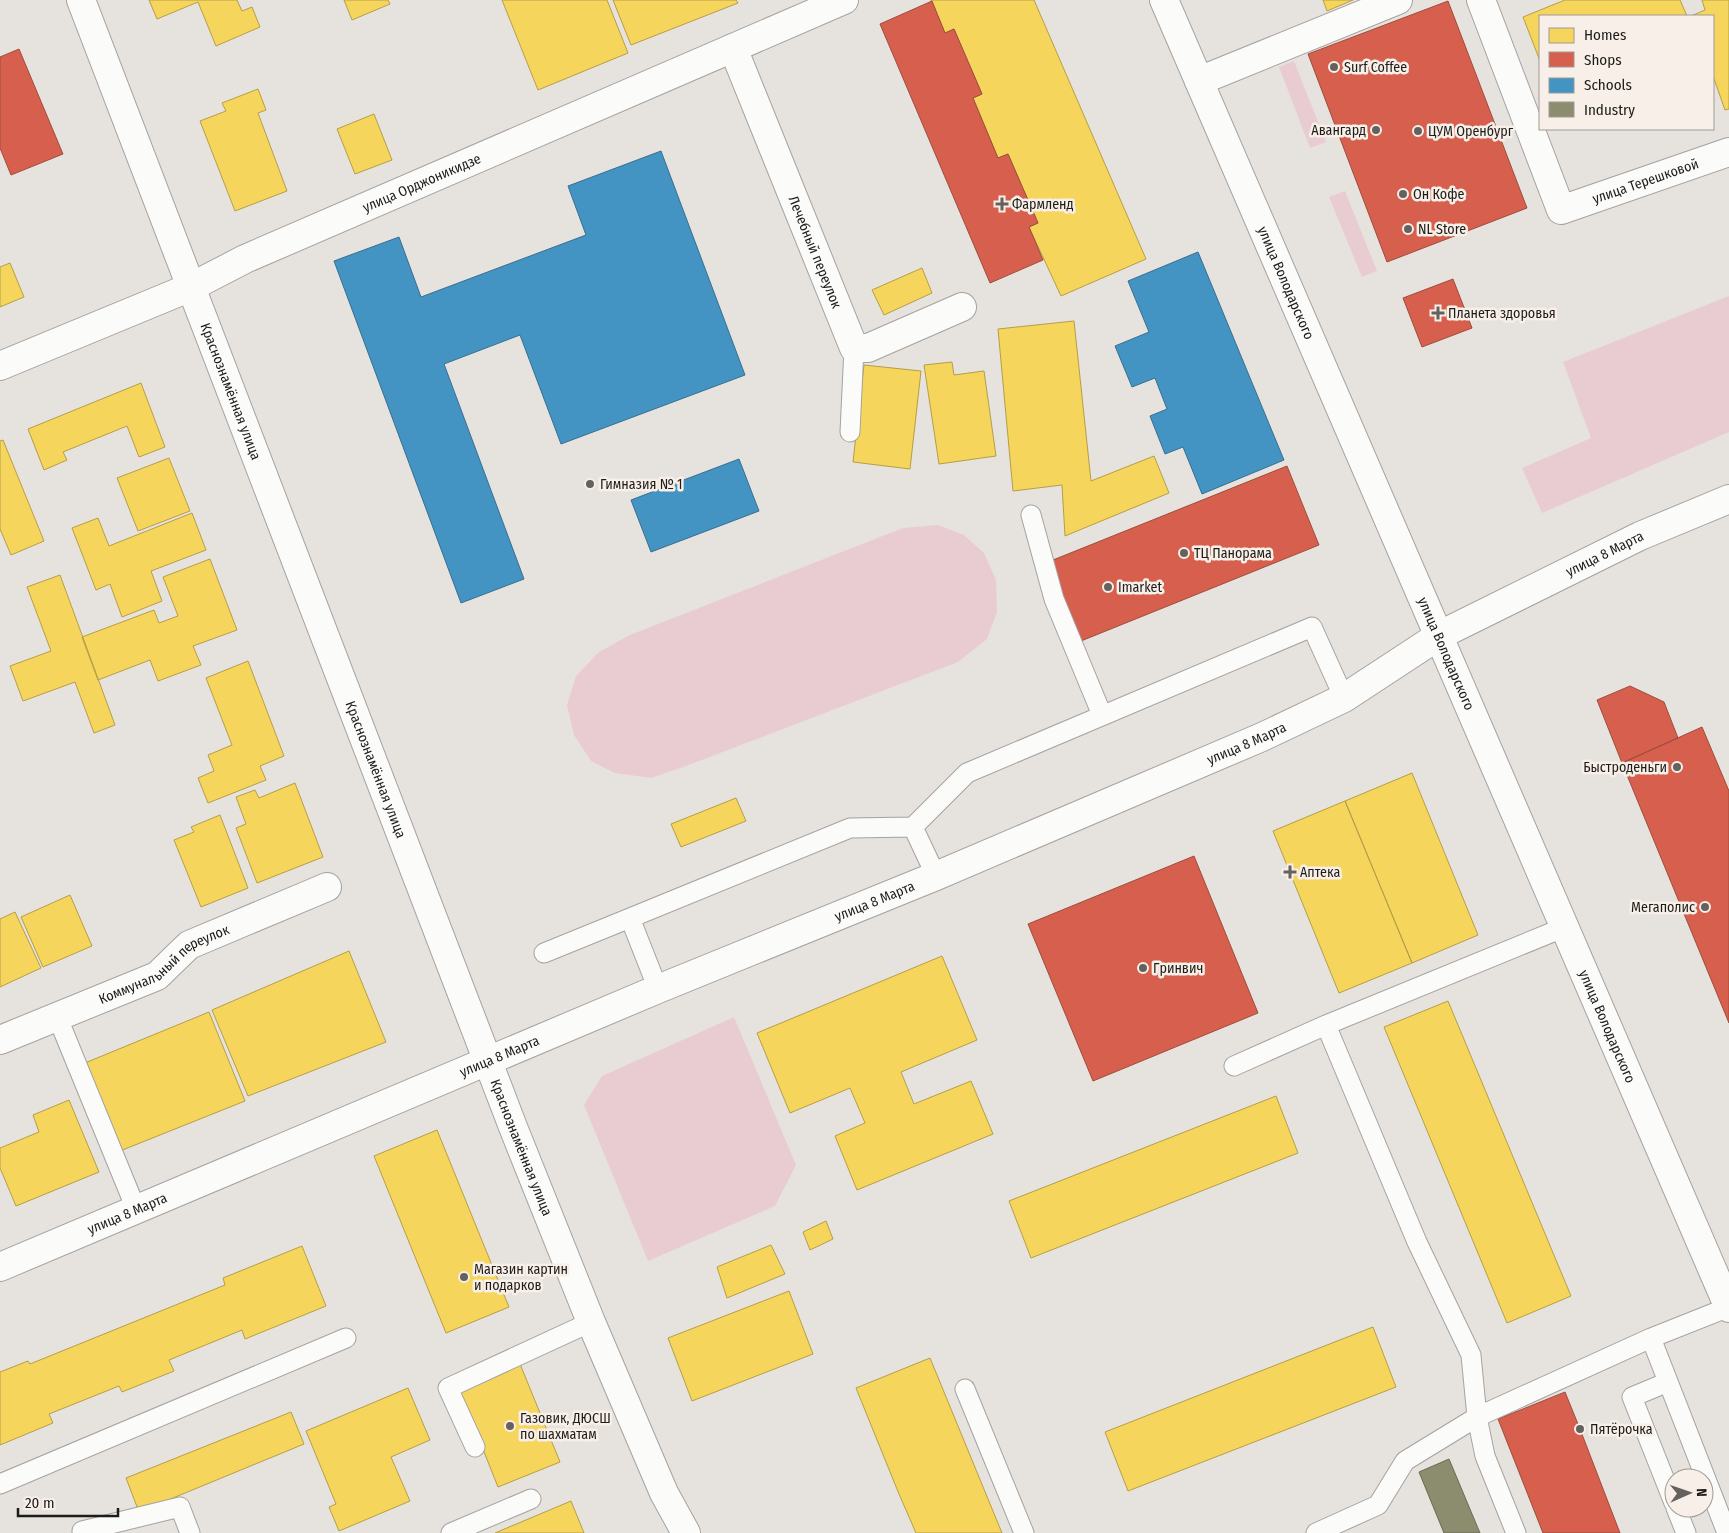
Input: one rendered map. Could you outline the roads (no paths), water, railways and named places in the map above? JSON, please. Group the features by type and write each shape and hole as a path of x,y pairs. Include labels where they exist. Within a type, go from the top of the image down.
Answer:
{"main road":[{"name":"Краснознамённая улица","path":"81,0 488,1062 591,1322 664,1493 686,1533"},
{"name":"улица Орджоникидзе","path":"0,366 191,287 254,255 844,0"},
{"name":"улица Володарского","path":"1164,0 1440,635 1729,1308"},
{"path":"1199,81 1398,0"},
{"name":"улица Терешковой","path":"1481,0 1561,210 1729,152"},
{"name":"Лечебный переулок","path":"733,48 854,348"},
{"path":"854,348 868,348 962,307"},
{"name":"улица 8 Марта","path":"0,1267 658,989 936,876 1262,737 1344,698 1440,635 1631,541 1729,498"},
{"name":"Коммунальный переулок","path":"0,1040 157,976 189,944 327,887"}],"lane":[{"path":"850,432 854,348"},
{"path":"1031,515 1054,599 1102,715"},
{"path":"544,953 850,828 913,827 967,773 1312,627 1344,698"},
{"path":"913,827 936,876"},
{"path":"630,918 658,989"},
{"path":"1234,1066 1326,1025 1565,927"},
{"path":"57,1016 136,1209"},
{"path":"1326,1025 1418,1242 1471,1355 1477,1417 1486,1456 1516,1533"},
{"path":"1316,1533 1378,1505 1405,1461 1477,1417 1651,1338 1729,1308"},
{"path":"475,1447 448,1388 591,1322"},
{"path":"0,1484 346,1338"},
{"path":"1651,1338 1727,1533"},
{"path":"1664,1478 1632,1397 1668,1382"},
{"path":"965,1389 1024,1533"},
{"path":"451,1533 531,1499"},
{"path":"82,1531 180,1507 190,1533"},
{"path":"1680,1518 1686,1533"}],"place":[{"name":"Surf Coffee","path":"1334,67"},
{"name":"Авангард","path":"1376,130"},
{"name":"ЦУМ Оренбург","path":"1418,131"},
{"name":"Он Кофе","path":"1403,194"},
{"name":"Фармленд","path":"1002,204"},
{"name":"NL Store","path":"1408,229"},
{"name":"Планета здоровья","path":"1438,313"},
{"name":"Гимназия № 1","path":"590,484"},
{"name":"ТЦ Панорама","path":"1184,553"},
{"name":"Imarket","path":"1108,587"},
{"name":"Быстроденьги","path":"1677,767"},
{"name":"Аптека","path":"1290,872"},
{"name":"Мегаполис","path":"1705,907"},
{"name":"Гринвич","path":"1143,968"},
{"name":"Магазин картин и подарков","path":"464,1277"},
{"name":"Газовик, ДЮСШ по шахматам","path":"510,1426"},
{"name":"Пятёрочка","path":"1580,1429"}]}
